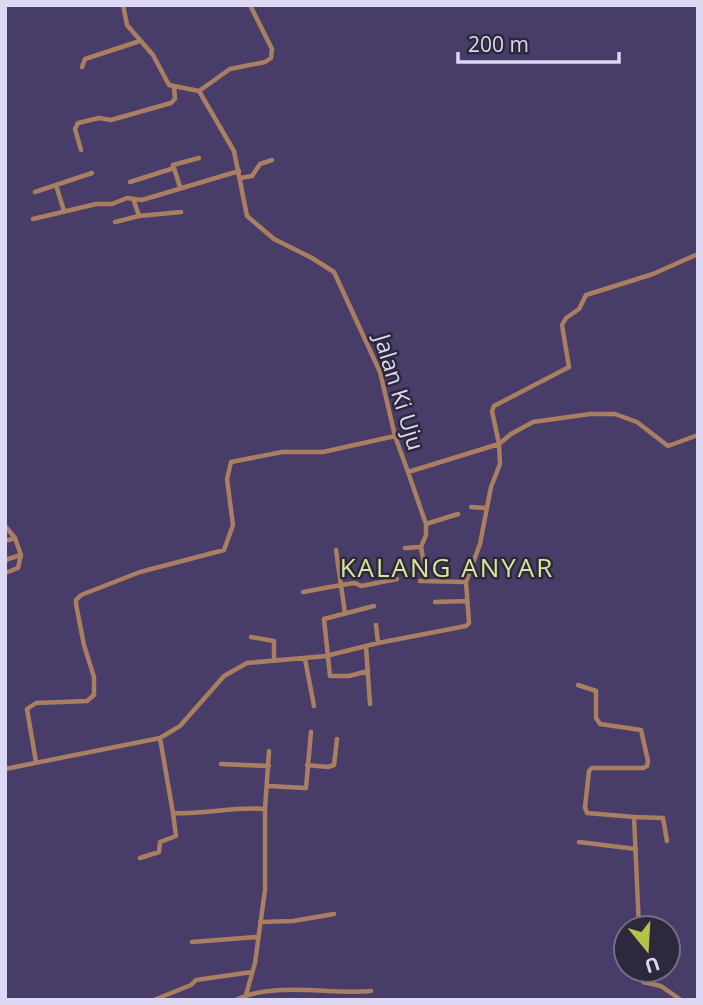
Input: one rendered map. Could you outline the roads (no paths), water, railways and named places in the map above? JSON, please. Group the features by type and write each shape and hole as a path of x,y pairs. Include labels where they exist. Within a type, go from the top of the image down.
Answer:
{"street":[{"path":"123,5 127,25 158,62 165,81 174,87 199,91 230,69 265,62 271,58 272,49 250,5"},
{"path":"82,67 84,60 89,57 141,41"},
{"path":"81,150 75,129 78,123 99,118 111,120 170,103 175,99 174,87"},
{"name":"Jalan Ki Uju","path":"199,91 234,151 247,216 274,239 330,268 338,279 380,372 394,436 408,472 499,444 533,422 590,414 615,414 630,418 646,427 668,446 698,435"},
{"path":"180,187 173,165 200,158"},
{"path":"240,178 252,176 260,164 272,160"},
{"path":"130,182 174,168"},
{"path":"33,219 96,204 112,204 127,198 134,201 239,171"},
{"path":"35,192 92,173"},
{"path":"56,185 64,211"},
{"path":"134,201 139,216"},
{"path":"115,222 139,216 181,212"},
{"path":"5,769 160,738 180,726 225,676 247,663 326,656 466,626 470,617 466,582 480,544 500,464 492,411 494,406 569,367 562,325 566,318 579,309 586,295 653,274 698,254"},
{"path":"36,762 27,709 36,704 87,701 93,695 94,677 76,604 81,595 139,572 224,550 233,525 227,479 231,462 282,452 323,452 394,436"},
{"path":"408,472 426,524 426,535 421,547 427,580"},
{"path":"471,507 487,508"},
{"path":"426,524 458,514"},
{"path":"5,526 15,538 21,555 18,568 5,573"},
{"path":"5,541 15,538"},
{"path":"405,548 421,547"},
{"path":"336,551 345,613"},
{"path":"5,560 21,555"},
{"path":"338,566 352,562"},
{"path":"303,592 341,584 355,583 361,586 397,579"},
{"path":"420,580 466,582"},
{"path":"435,602 467,601"},
{"path":"369,671 331,677 326,656 324,619 374,606"},
{"path":"376,625 377,643"},
{"path":"251,637 274,641 274,660"},
{"path":"366,646 370,704"},
{"path":"305,659 314,706"},
{"path":"578,685 596,691 596,718 600,724 641,730 648,761 643,768 592,768 589,771 585,811 663,818 667,841"},
{"path":"268,786 305,790 311,732"},
{"path":"140,858 159,852 160,842 176,836 160,738"},
{"path":"307,765 334,765 337,739"},
{"path":"246,995 252,972 267,866 265,809 269,751"},
{"path":"221,764 269,766"},
{"path":"173,813 265,809"},
{"path":"634,817 638,914"},
{"path":"579,842 636,849"},
{"path":"260,922 293,921 334,914"},
{"path":"191,942 257,937"},
{"path":"154,1000 191,985 196,980 252,972"},
{"path":"652,984 661,986 681,1000"},
{"path":"236,1000 246,995 314,990 348,993 371,991"},
{"path":"348,993 349,1000"}],"district":[{"name":"KALANG ANYAR","path":"447,567"}]}
